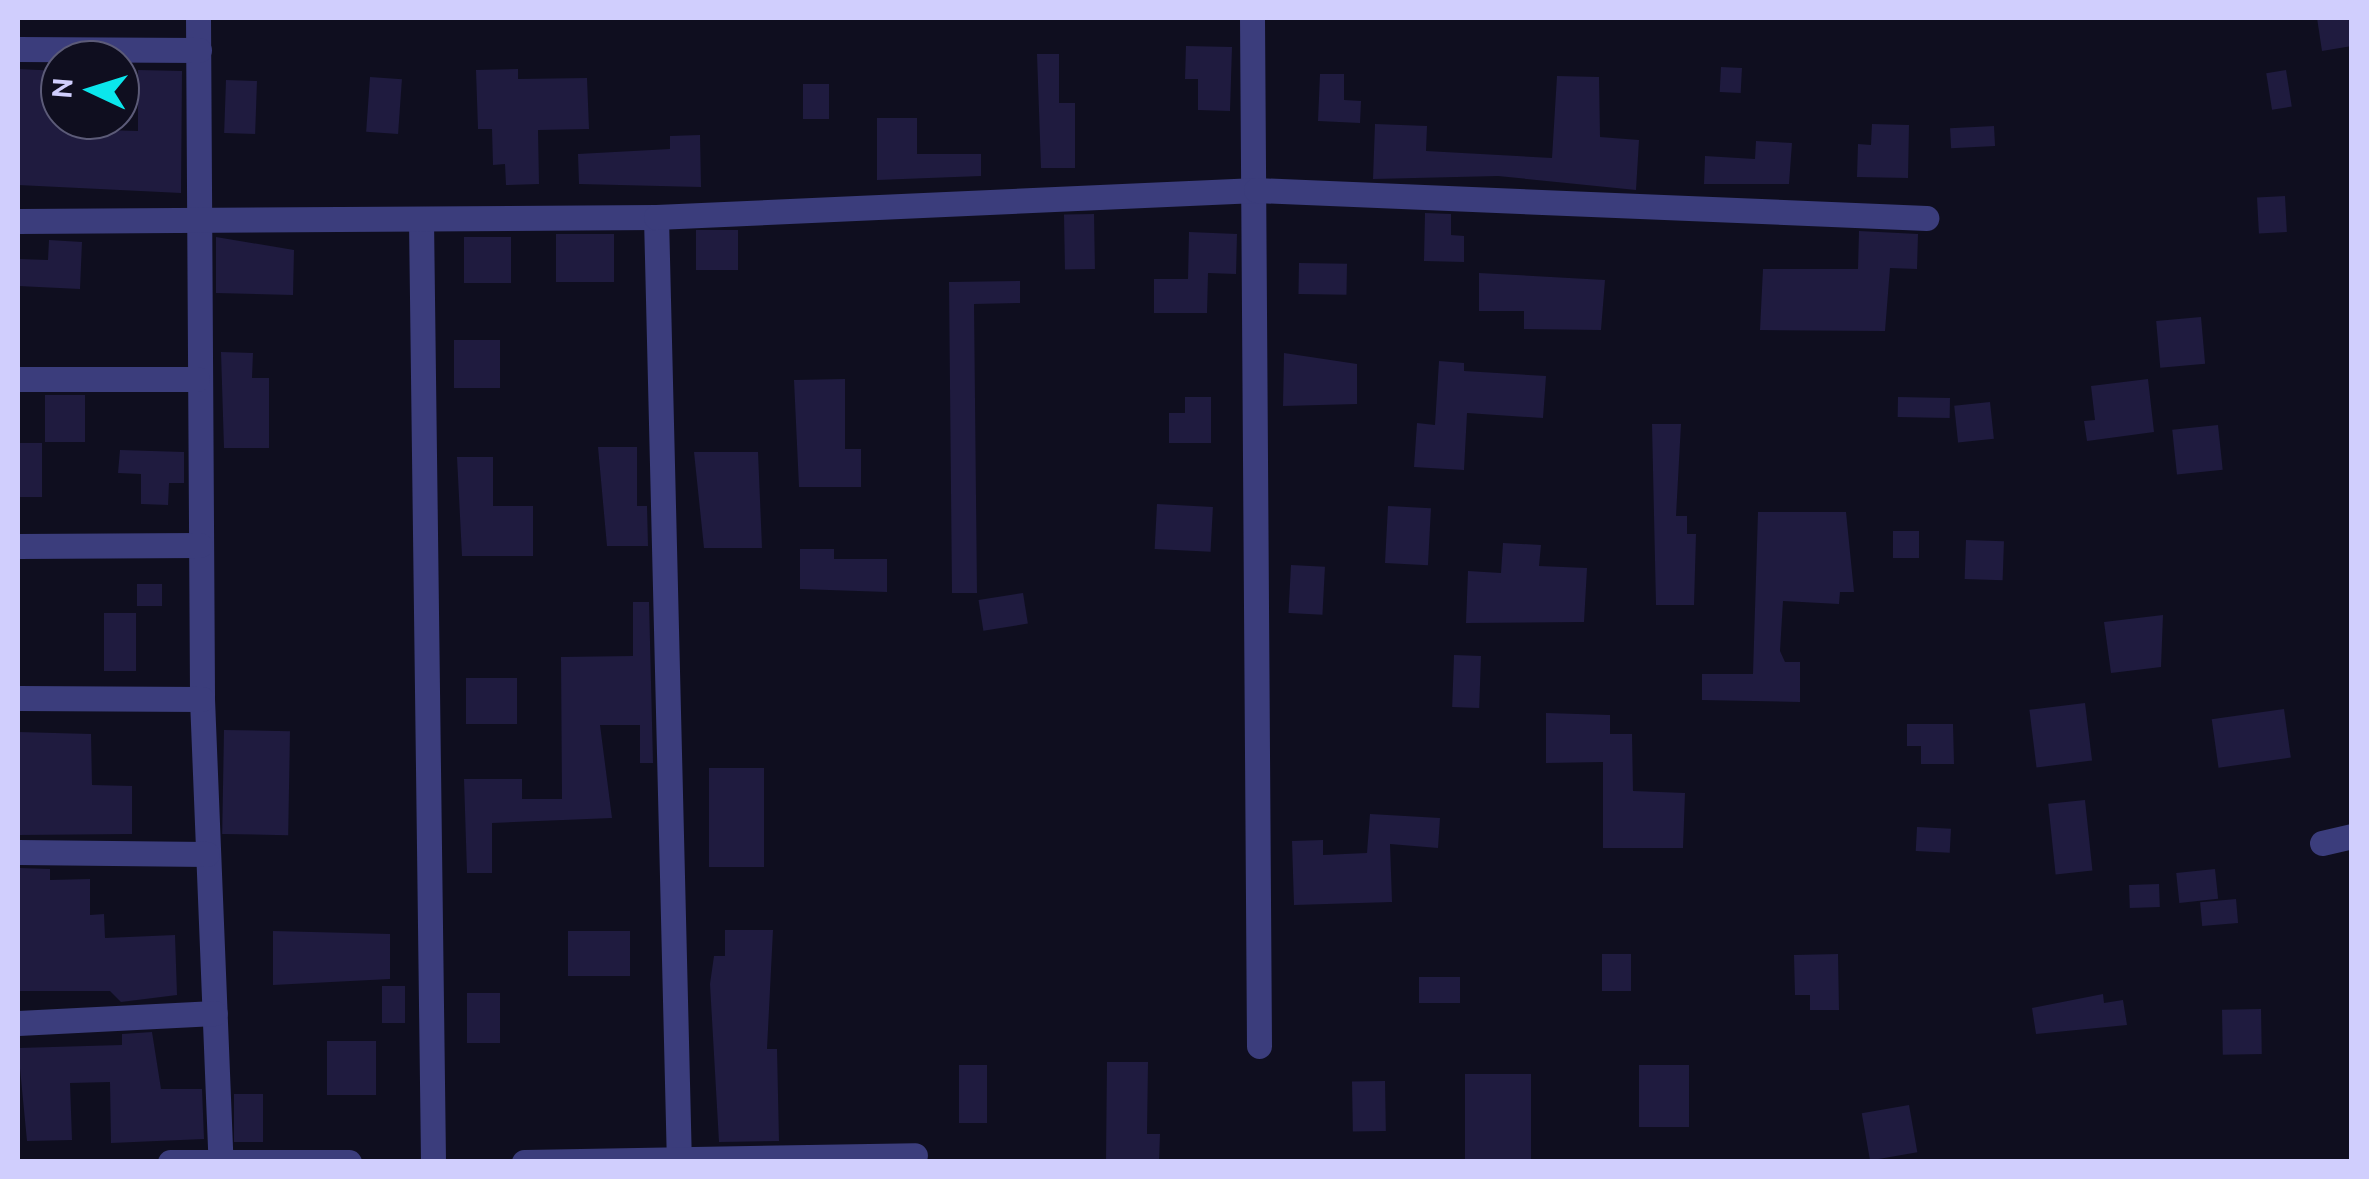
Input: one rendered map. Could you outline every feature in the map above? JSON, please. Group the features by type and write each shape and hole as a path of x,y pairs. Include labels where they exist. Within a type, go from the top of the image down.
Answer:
{"street":[{"path":"198,18 202,699 222,1160"},
{"path":"1252,18 1259,1046"},
{"path":"18,49 199,50"},
{"path":"18,221 656,217 1256,190 1926,218"},
{"path":"656,217 679,1160"},
{"path":"421,219 433,1162"},
{"path":"18,379 198,379"},
{"path":"18,546 200,545"},
{"path":"18,698 202,699"},
{"path":"2322,842 2352,836"},
{"path":"18,852 207,854"},
{"path":"18,1023 215,1014"},
{"path":"524,1162 915,1156"},
{"path":"170,1162 348,1162"}],"building":[{"path":"2317,18 2352,18 2352,46 2322,51"},
{"path":"1186,46 1232,47 1230,111 1198,110 1198,79 1185,79"},
{"path":"1037,54 1059,54 1059,103 1075,103 1075,168 1041,168"},
{"path":"1721,67 1742,68 1741,93 1720,92"},
{"path":"18,69 40,70 40,140 140,140 140,70 182,71 181,193 18,185"},
{"path":"518,69 518,79 587,78 589,129 538,130 539,184 506,185 505,164 493,165 492,129 478,129 476,70"},
{"path":"2286,70 2292,107 2272,110 2266,73"},
{"path":"1320,74 1344,74 1344,100 1361,101 1360,123 1318,121"},
{"path":"1557,76 1599,77 1600,137 1639,140 1636,190 1498,176 1373,179 1375,124 1427,126 1426,151 1552,158"},
{"path":"370,77 402,79 398,134 366,132"},
{"path":"226,80 257,81 255,134 224,133"},
{"path":"803,84 829,84 829,119 803,119"},
{"path":"877,118 917,118 917,154 981,154 981,176 877,180"},
{"path":"1872,124 1909,125 1908,178 1857,177 1858,144 1871,145"},
{"path":"1994,126 1995,146 1951,148 1950,128"},
{"path":"700,135 701,187 579,184 578,154 670,149 670,136"},
{"path":"1756,141 1792,143 1789,184 1704,184 1705,156 1755,159"},
{"path":"2285,196 2287,232 2259,233 2257,197"},
{"path":"1425,213 1451,214 1451,235 1464,236 1464,262 1424,261"},
{"path":"1094,214 1095,269 1065,270 1064,215"},
{"path":"696,230 738,230 738,270 696,270"},
{"path":"1859,231 1918,234 1917,269 1890,268 1885,331 1760,330 1763,269 1858,269"},
{"path":"1189,232 1237,234 1236,274 1208,273 1207,313 1154,313 1154,279 1188,279"},
{"path":"556,234 614,234 614,282 556,282"},
{"path":"216,237 294,250 293,295 216,293"},
{"path":"464,237 511,237 511,283 464,283"},
{"path":"49,240 82,242 80,289 18,286 18,259 48,260"},
{"path":"1299,263 1347,264 1346,295 1298,294"},
{"path":"1479,273 1605,280 1601,330 1524,329 1524,311 1479,311"},
{"path":"1020,281 1020,303 974,304 977,593 952,593 949,282"},
{"path":"2201,317 2205,364 2160,368 2156,321"},
{"path":"454,340 500,340 500,388 454,388"},
{"path":"221,352 253,353 252,378 269,378 269,448 224,448"},
{"path":"1284,353 1357,364 1357,404 1283,406"},
{"path":"1439,361 1464,363 1464,371 1546,376 1543,418 1467,413 1464,470 1414,467 1417,423 1435,425"},
{"path":"845,379 845,449 861,449 861,487 799,487 794,380"},
{"path":"2148,379 2154,432 2087,441 2084,421 2095,420 2091,386"},
{"path":"45,395 85,395 85,442 45,442"},
{"path":"1185,397 1211,397 1211,443 1169,443 1169,413 1185,413"},
{"path":"1898,397 1950,398 1950,418 1898,417"},
{"path":"1990,402 1994,439 1958,443 1954,406"},
{"path":"1652,424 1681,424 1676,516 1687,516 1687,534 1696,534 1694,605 1656,605"},
{"path":"2218,425 2223,470 2177,475 2172,430"},
{"path":"18,443 42,443 42,497 18,497"},
{"path":"598,447 637,447 637,506 647,506 648,546 607,546"},
{"path":"120,450 184,452 184,483 169,483 168,505 141,504 141,474 118,473"},
{"path":"694,452 758,452 762,548 704,548"},
{"path":"457,457 493,457 493,506 533,506 533,556 462,556"},
{"path":"1157,504 1213,507 1211,552 1155,549"},
{"path":"1388,506 1431,508 1428,565 1385,563"},
{"path":"1758,512 1846,512 1854,592 1840,592 1839,604 1783,601 1780,651 1785,662 1800,662 1800,702 1702,700 1702,674 1753,674"},
{"path":"1893,531 1919,531 1919,558 1893,558"},
{"path":"1966,540 2004,541 2003,580 1965,579"},
{"path":"1503,543 1541,545 1539,566 1587,568 1584,622 1466,623 1468,571 1501,573"},
{"path":"800,549 834,549 834,559 887,559 887,592 800,589"},
{"path":"1291,565 1325,567 1322,615 1288,613"},
{"path":"137,584 162,584 162,606 137,606"},
{"path":"1023,593 1028,624 983,631 979,600"},
{"path":"633,602 649,602 653,763 640,763 640,725 600,725 612,818 492,823 492,873 467,873 464,779 522,779 522,799 562,799 561,657 633,656"},
{"path":"104,613 136,613 136,671 104,671"},
{"path":"2163,615 2161,667 2111,673 2104,622"},
{"path":"1454,655 1481,656 1479,708 1452,707"},
{"path":"466,678 517,678 517,724 466,724"},
{"path":"2085,703 2092,761 2036,767 2029,710"},
{"path":"2284,709 2291,758 2219,768 2212,719"},
{"path":"1546,713 1610,715 1610,734 1632,734 1633,791 1685,793 1683,848 1603,848 1603,762 1546,763"},
{"path":"1907,724 1953,724 1954,764 1921,764 1921,746 1907,746"},
{"path":"224,730 290,731 288,835 222,834"},
{"path":"18,732 91,734 92,785 132,786 132,834 18,835"},
{"path":"709,768 764,768 764,867 709,867"},
{"path":"2085,800 2092,871 2056,874 2048,804"},
{"path":"1370,814 1440,818 1438,848 1390,844 1392,902 1294,905 1292,841 1323,840 1323,855 1367,853"},
{"path":"1917,827 1951,829 1950,853 1916,851"},
{"path":"20,868 50,869 50,880 90,879 90,915 104,914 105,938 175,935 177,995 121,1002 110,991 18,991"},
{"path":"2215,869 2218,899 2179,903 2176,873"},
{"path":"2159,884 2160,907 2130,908 2129,885"},
{"path":"2236,899 2238,923 2202,926 2200,902"},
{"path":"725,930 773,930 767,1049 777,1049 779,1141 719,1142 710,984 714,956 725,956"},
{"path":"273,931 390,934 390,979 273,985"},
{"path":"568,931 630,931 630,976 568,976"},
{"path":"1602,954 1631,954 1631,991 1602,991"},
{"path":"1838,954 1839,1010 1810,1010 1810,995 1795,995 1794,955"},
{"path":"1419,977 1460,977 1460,1003 1419,1003"},
{"path":"382,986 405,986 405,1023 382,1023"},
{"path":"467,993 500,993 500,1043 467,1043"},
{"path":"2103,994 2104,1003 2123,1000 2127,1025 2036,1034 2032,1008"},
{"path":"2261,1009 2262,1054 2223,1055 2222,1010"},
{"path":"152,1032 161,1089 202,1089 204,1139 111,1143 110,1082 70,1083 72,1140 27,1141 18,1048 122,1045 122,1034"},
{"path":"327,1041 376,1041 376,1095 327,1095"},
{"path":"1107,1062 1148,1062 1147,1134 1160,1134 1159,1162 1106,1162"},
{"path":"959,1065 987,1065 987,1123 959,1123"},
{"path":"1639,1065 1689,1065 1689,1127 1639,1127"},
{"path":"1465,1074 1531,1074 1531,1162 1465,1162"},
{"path":"1385,1081 1386,1131 1353,1132 1352,1082"},
{"path":"234,1094 263,1094 263,1142 234,1142"},
{"path":"1909,1105 1917,1152 1870,1161 1862,1113"}]}
